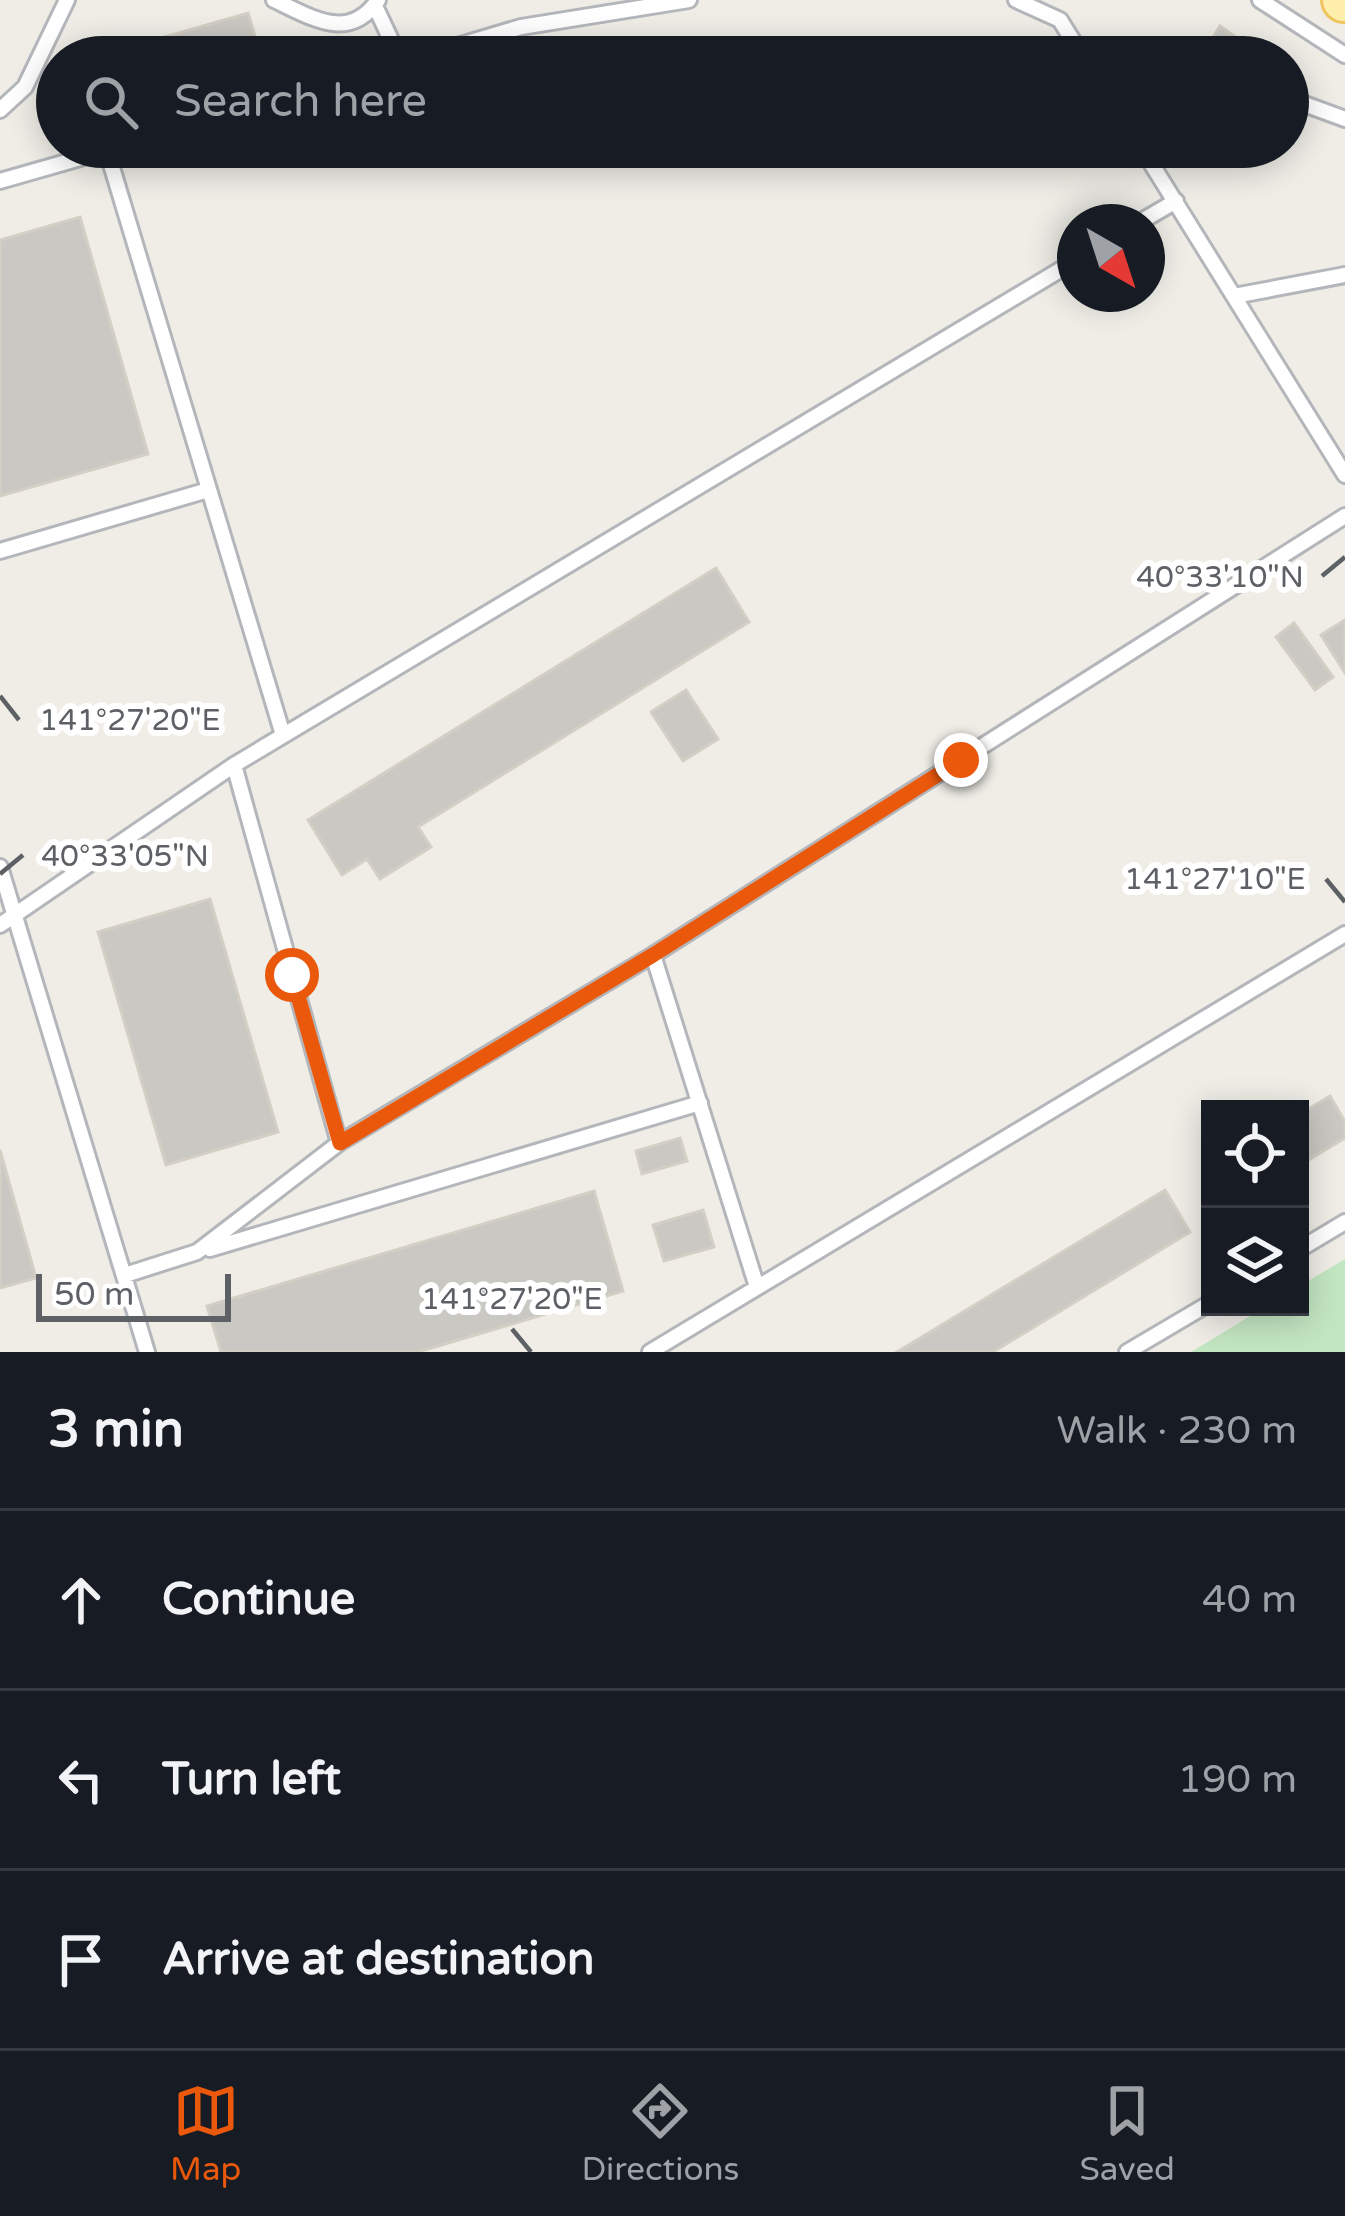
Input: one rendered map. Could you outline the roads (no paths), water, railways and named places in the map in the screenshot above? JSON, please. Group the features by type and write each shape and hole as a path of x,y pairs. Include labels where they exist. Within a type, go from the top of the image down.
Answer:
{"lane":[{"path":"50,36 67,0"},
{"path":"274,0 328,25 343,26 361,19 377,3 390,36"},
{"path":"491,36 688,0"},
{"path":"1016,0 1060,20 1070,36"},
{"path":"1260,0 1345,56"},
{"path":"0,110 25,87 36,64"},
{"path":"1309,106 1345,119"},
{"path":"0,182 48,168"},
{"path":"118,168 208,490 283,735"},
{"path":"1155,168 1345,475"},
{"path":"1165,207 1176,201"},
{"path":"0,925 234,765 1057,272"},
{"path":"1234,296 1345,275"},
{"path":"0,551 208,490"},
{"path":"197,1252 340,1143 653,955 1345,516"},
{"path":"234,765 340,1143"},
{"path":"0,867 147,1352"},
{"path":"650,1352 1345,934"},
{"path":"653,955 757,1287"},
{"path":"124,1275 700,1103"},
{"path":"1309,1244 1345,1222"},
{"path":"1127,1352 1201,1308"}]}
